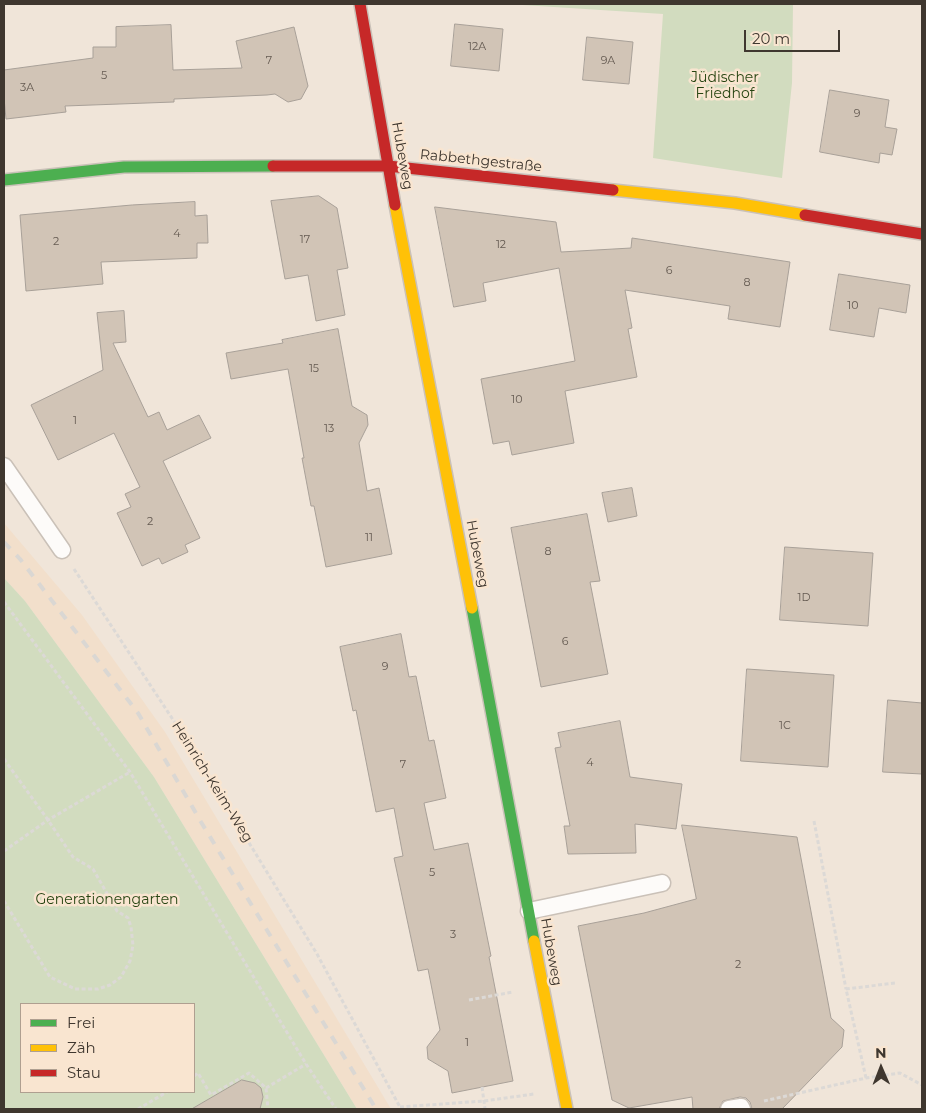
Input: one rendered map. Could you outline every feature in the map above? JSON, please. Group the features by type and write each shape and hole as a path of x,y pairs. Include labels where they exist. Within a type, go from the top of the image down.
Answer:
{"street":[{"name":"Hubeweg","path":"360,4 388,166 542,987 567,1109"},
{"name":"Rabbethgestraße","path":"4,180 124,167 388,166 735,204 922,234"}],"lane":[{"path":"4,466 62,550"},
{"path":"529,911 662,883"}],"path":[{"name":"Heinrich-Keim-Weg","path":"62,550 185,738 302,929 400,1108"},
{"path":"4,602 130,772 306,1064 336,1109"},
{"path":"4,759 73,857 93,869 117,911 128,918 133,945 130,961 121,976 110,985 98,989 75,988 50,977 4,901"},
{"path":"4,851 48,820 130,772"},
{"path":"814,821 846,989 866,1078"},
{"path":"846,989 895,983"},
{"path":"469,1000 542,987"},
{"path":"266,1088 306,1064"},
{"path":"195,1075 198,1073 211,1094 249,1073 266,1088 268,1109"},
{"path":"737,1108 866,1078 900,1073 922,1085"},
{"path":"482,1087 485,1109"},
{"path":"400,1108 484,1101 563,1090"},
{"path":"138,1109 165,1093"}],"shaded area":[{"path":"4,523 82,615 165,732 391,1109 357,1109 154,777 25,601 4,578"}],"green space":[{"name":"Jüdischer Friedhof","path":"507,4 793,4 792,83 782,178 653,158 663,14"},
{"name":"Generationengarten","path":"4,578 25,601 154,777 357,1109 4,1109"}],"building":[{"path":"455,24 503,29 499,71 451,66"},
{"path":"171,25 173,70 242,68 236,41 294,27 308,86 301,99 288,102 275,94 174,99 174,102 65,106 66,112 6,119 4,70 93,58 93,47 116,47 116,27"},
{"path":"587,37 633,42 629,84 583,80"},
{"path":"830,90 889,100 885,127 897,129 892,155 880,153 879,163 820,152"},
{"path":"319,196 337,208 348,268 337,270 345,315 316,321 308,275 285,279 271,201"},
{"path":"195,202 195,216 207,215 208,243 197,243 197,258 101,262 103,284 26,291 20,215 132,205"},
{"path":"435,207 556,222 561,252 631,248 632,238 790,262 780,327 728,319 730,306 625,290 632,328 628,329 637,377 565,391 574,443 512,455 509,441 493,444 481,379 575,361 559,268 483,283 486,301 454,307"},
{"path":"839,274 910,285 906,313 879,308 874,337 830,330"},
{"path":"124,311 126,342 113,343 148,417 159,412 167,430 199,415 211,438 163,461 200,538 185,545 188,552 162,564 159,558 142,566 117,513 131,507 125,494 140,487 114,433 58,460 31,405 103,370 97,313"},
{"path":"338,329 352,406 367,415 368,425 359,443 367,491 379,488 392,554 326,567 314,506 311,506 288,369 231,379 226,353 283,343 282,340"},
{"path":"632,488 637,516 608,522 602,493"},
{"path":"587,514 600,581 590,582 608,674 541,687 511,528"},
{"path":"785,547 873,553 868,626 780,620"},
{"path":"401,634 409,677 416,676 429,741 434,740 446,798 424,803 434,850 468,843 491,956 489,957 513,1081 452,1093 448,1071 428,1059 427,1047 440,1030 428,969 418,971 394,858 403,856 394,808 376,812 356,710 353,711 340,647"},
{"path":"747,669 834,675 828,767 741,761"},
{"path":"888,700 922,703 922,774 883,772"},
{"path":"620,721 630,777 682,784 676,829 635,824 636,853 568,854 564,826 570,826 555,748 561,747 558,733"},
{"path":"682,825 797,837 831,1018 844,1030 842,1047 782,1109 752,1109 750,1102 746,1098 740,1097 723,1101 719,1109 693,1109 692,1097 629,1108 612,1100 578,926 644,913 696,899"},
{"path":"242,1080 255,1083 261,1088 263,1097 260,1109 192,1109"}],"railway":[{"path":"4,542 20,559 138,713 201,822 376,1109"}],"traffic: fast":[{"path":"4,180 124,167 273,166"},
{"path":"472,608 534,941"}],"traffic: slow":[{"path":"613,190 735,203 805,215"},
{"path":"395,205 472,608"},
{"path":"534,941 567,1109"}],"traffic: jam":[{"path":"360,4 395,205"},
{"path":"273,166 388,166 613,190"},
{"path":"805,215 922,234"}]}
